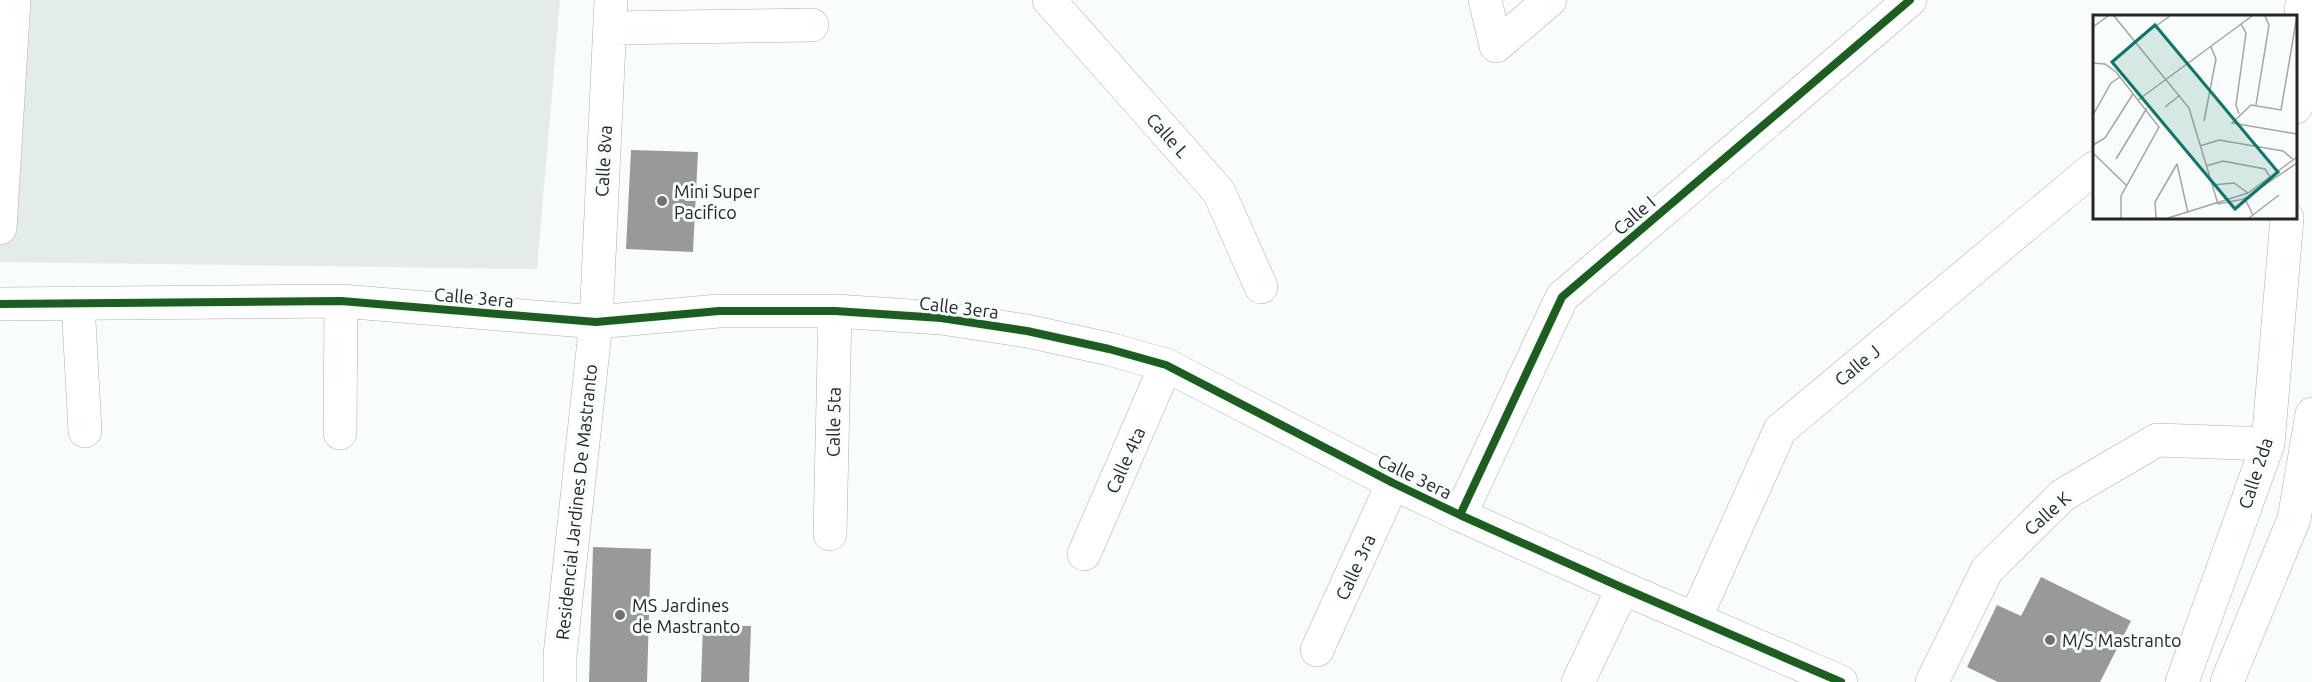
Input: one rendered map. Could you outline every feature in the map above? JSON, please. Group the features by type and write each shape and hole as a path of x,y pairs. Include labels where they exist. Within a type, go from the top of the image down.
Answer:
{"street":[{"path":"0,228 14,0"},
{"name":"Calle L","path":"1049,0 1219,192 1261,287"},
{"path":"1485,0 1496,46 1550,0"},
{"name":"Calle I","path":"1460,515 1562,297 1910,0"},
{"path":"2297,76 2302,0"},
{"path":"610,14 812,24"},
{"name":"Calle 8va","path":"596,322 610,14"},
{"name":"Calle J","path":"1695,619 1780,430 2093,169"},
{"name":"Calle 2da","path":"2182,682 2268,444 2287,219"},
{"path":"340,433 341,301"},
{"name":"Calle 3era","path":"0,304 341,301 596,322 719,311 835,311 941,318 1027,330 1166,365 1393,483 1460,515 1840,682"},
{"path":"78,303 85,431"},
{"name":"Calle 5ta","path":"830,534 835,311"},
{"name":"Residencial Jardines De Mastranto","path":"560,682 560,655 596,322"},
{"name":"Calle 4ta","path":"1084,554 1166,365"},
{"path":"2227,682 2303,521 2312,414"},
{"name":"Calle K","path":"1932,682 1987,570 2063,495 2157,440 2268,444"},
{"name":"Calle 3ra","path":"1317,650 1393,483"},
{"path":"2244,508 2303,521"},
{"path":"1578,682 1623,588"}],"shaded area":[{"path":"0,0 560,0 537,269 0,262"}],"building":[{"name":"Mini Super Pacifico","path":"631,150 698,152 693,252 626,249"},
{"name":"MS Jardines de Mastranto","path":"593,547 651,549 647,682 589,682"},
{"name":"M/S Mastranto","path":"2041,577 2131,621 2100,682 1998,682 1967,667 1997,605 2021,616"},
{"path":"703,625 751,626 749,682 701,682"}],"cycle path":[{"path":"1460,515 1562,297 1910,0"},
{"path":"0,304 341,301 596,322 719,311 835,311 941,318 1027,331 1109,349 1166,365 1393,483 1460,515 1841,682"}],"place":[{"name":"Mini Super Pacifico","path":"662,201"},
{"name":"MS Jardines de Mastranto","path":"620,615"},
{"name":"M/S Mastranto","path":"2050,640"}]}
